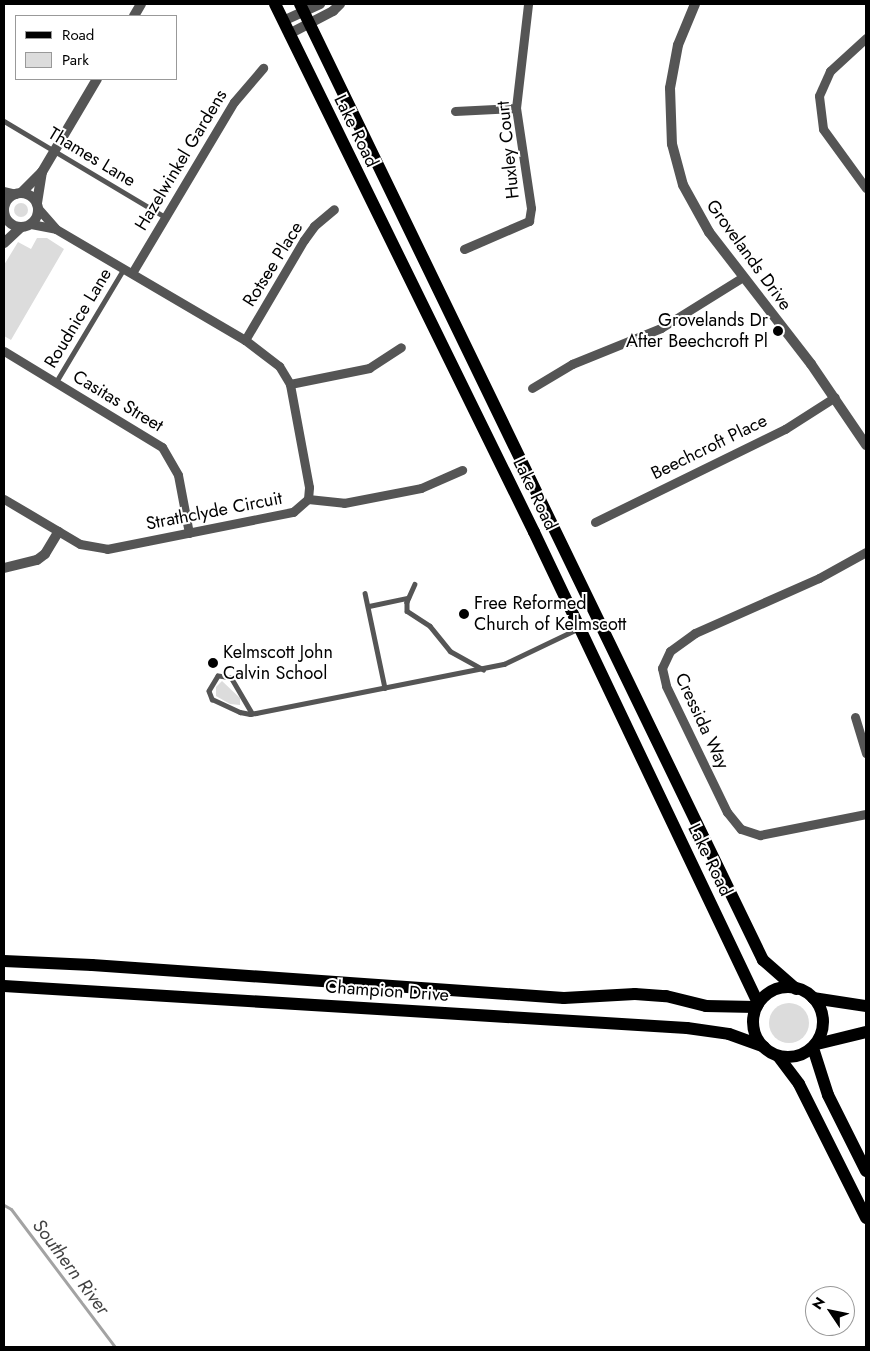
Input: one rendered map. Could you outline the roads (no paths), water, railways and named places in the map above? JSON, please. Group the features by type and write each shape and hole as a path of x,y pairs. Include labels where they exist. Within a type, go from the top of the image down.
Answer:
{"main road":[{"name":"Lake Road","path":"275,4 580,628 756,1005"},
{"name":"Lake Road","path":"301,8 763,960 796,989"},
{"path":"580,628 599,619"},
{"name":"Champion Drive","path":"4,961 92,964 564,998 635,994 666,996 706,1006 756,1005"},
{"name":"Champion Drive","path":"4,986 687,1028 729,1034 764,1048"},
{"path":"866,1006 813,998 796,989 776,988 756,1005 754,1028 764,1048 778,1056 799,1084 866,1218"},
{"path":"813,998 824,1021 815,1046 828,1094 866,1171"},
{"path":"778,1056 799,1056 815,1046 866,1032"}],"street":[{"path":"135,15 141,4"},
{"path":"283,21 301,8 320,4"},
{"path":"289,34 310,24 340,4"},
{"name":"Huxley Court","path":"464,249 529,221 531,208 516,108 528,4"},
{"name":"Grovelands Drive","path":"695,4 672,68 668,108 672,144 683,185 697,213 835,398 866,445"},
{"path":"866,38 830,71 819,96 823,129 866,188"},
{"name":"Hazelwinkel Gardens","path":"128,271 165,217 234,102 264,68"},
{"path":"26,226 12,225 4,215 7,200 42,172 96,80"},
{"path":"455,111 516,108"},
{"path":"4,243 26,226 38,206 42,172"},
{"path":"4,190 31,196 38,206"},
{"name":"Strathclyde Circuit","path":"4,500 80,544 107,549 293,512 308,499 310,487 290,384 270,356 56,229 38,206"},
{"name":"Rotsee Place","path":"245,340 304,240 314,226 334,209"},
{"name":"Strathclyde Circuit","path":"26,226 56,229"},
{"path":"532,388 572,364 661,328 743,277"},
{"path":"290,384 369,368 401,347"},
{"name":"Casitas Street","path":"4,351 162,447 178,475 189,533"},
{"name":"Beechcroft Place","path":"595,522 785,429 835,398"},
{"path":"308,499 344,503 438,483 462,470"},
{"path":"4,568 37,560 45,554 58,532"},
{"name":"Cressida Way","path":"866,552 820,578 696,633 670,651 662,668 666,686 727,812 741,830 760,835 866,814"},
{"path":"856,717 866,754"}],"lane":[{"name":"Thames Lane","path":"4,121 165,217"},
{"name":"Roudnice Lane","path":"56,382 128,271"},
{"path":"415,584 408,598 407,611 430,626 450,651 483,669"},
{"path":"365,593 384,688"},
{"path":"369,606 408,598"},
{"path":"252,714 231,678 218,676 210,687 210,697 234,710 252,714 483,669 515,660 580,628"}],"waterway":[{"name":"Southern River","path":"4,1205 11,1209 115,1347"}],"place":[{"name":"Grovelands Dr After Beechcroft Pl","path":"778,331"},
{"name":"Free Reformed Church of Kelmscott","path":"464,614"},
{"name":"Kelmscott John Calvin School","path":"213,663"}]}
